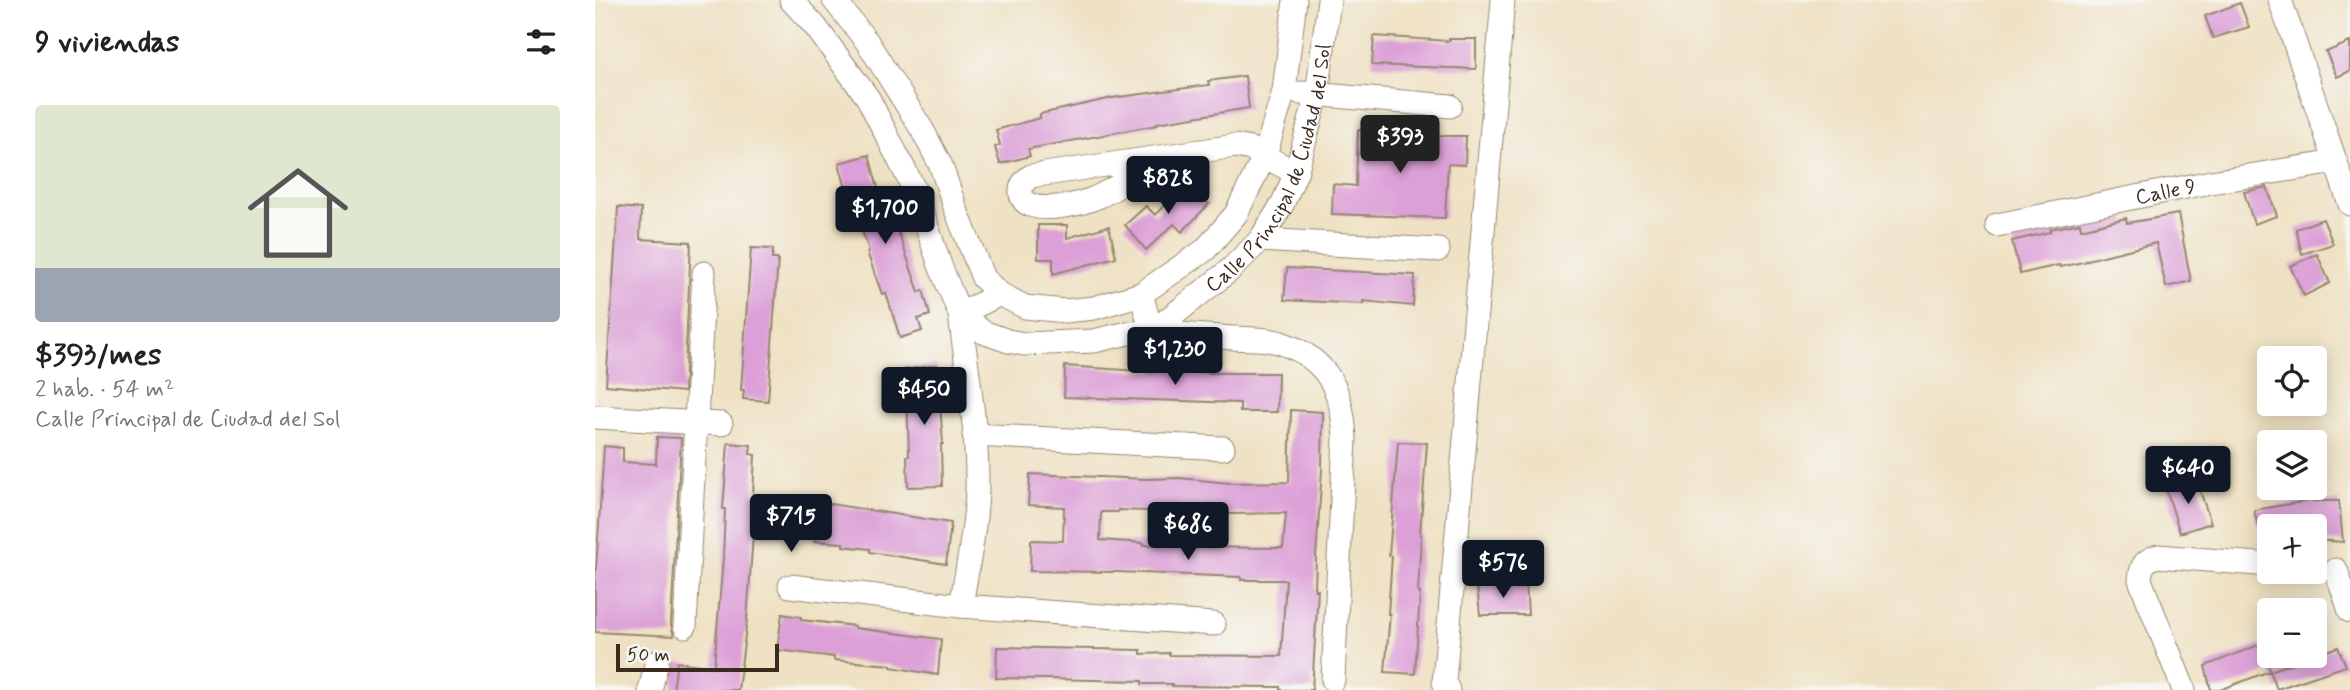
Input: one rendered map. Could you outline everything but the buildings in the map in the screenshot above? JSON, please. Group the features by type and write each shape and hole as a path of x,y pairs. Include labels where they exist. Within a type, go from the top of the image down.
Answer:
{"street":[{"path":"790,0 823,36 868,98 914,189 960,314 974,435 977,490 961,606"},
{"name":"Calle Principal de Ciudad del Sol","path":"834,0 868,43 941,166 983,278 1000,294 1025,307 1065,311 1094,308 1141,294 1205,250 1236,214 1265,155 1284,91 1295,2"},
{"path":"1448,690 1444,682 1503,0"},
{"path":"2280,0 2349,201"},
{"path":"1295,2 1329,1"},
{"name":"Calle Principal de Ciudad del Sol","path":"1152,332 1222,277 1260,240 1282,205 1296,173 1317,95 1329,1"},
{"path":"868,98 895,86"},
{"path":"1284,91 1450,106"},
{"path":"1165,157 1147,165 1115,189 1089,200 1037,208 1028,204 1021,194 1023,184 1031,176 1235,146 1265,155 1296,173"},
{"name":"Calle 9","path":"1997,225 2211,182 2336,162"},
{"path":"1059,206 1081,169"},
{"path":"1260,240 1438,250"},
{"path":"685,626 704,273"},
{"path":"960,314 1000,294"},
{"path":"1141,294 1152,332"},
{"path":"960,314 983,331 1007,341 1024,344 1094,341 1128,333 1152,332 1279,342 1313,360 1337,390 1344,412 1345,439 1332,680"},
{"path":"595,418 721,424"},
{"path":"974,435 1223,448"},
{"path":"2184,690 2140,580 2140,568 2148,559 2158,556 2257,564"},
{"path":"2334,570 2350,611"},
{"path":"790,586 961,606 1214,624"},
{"path":"650,690 657,662"}]}
